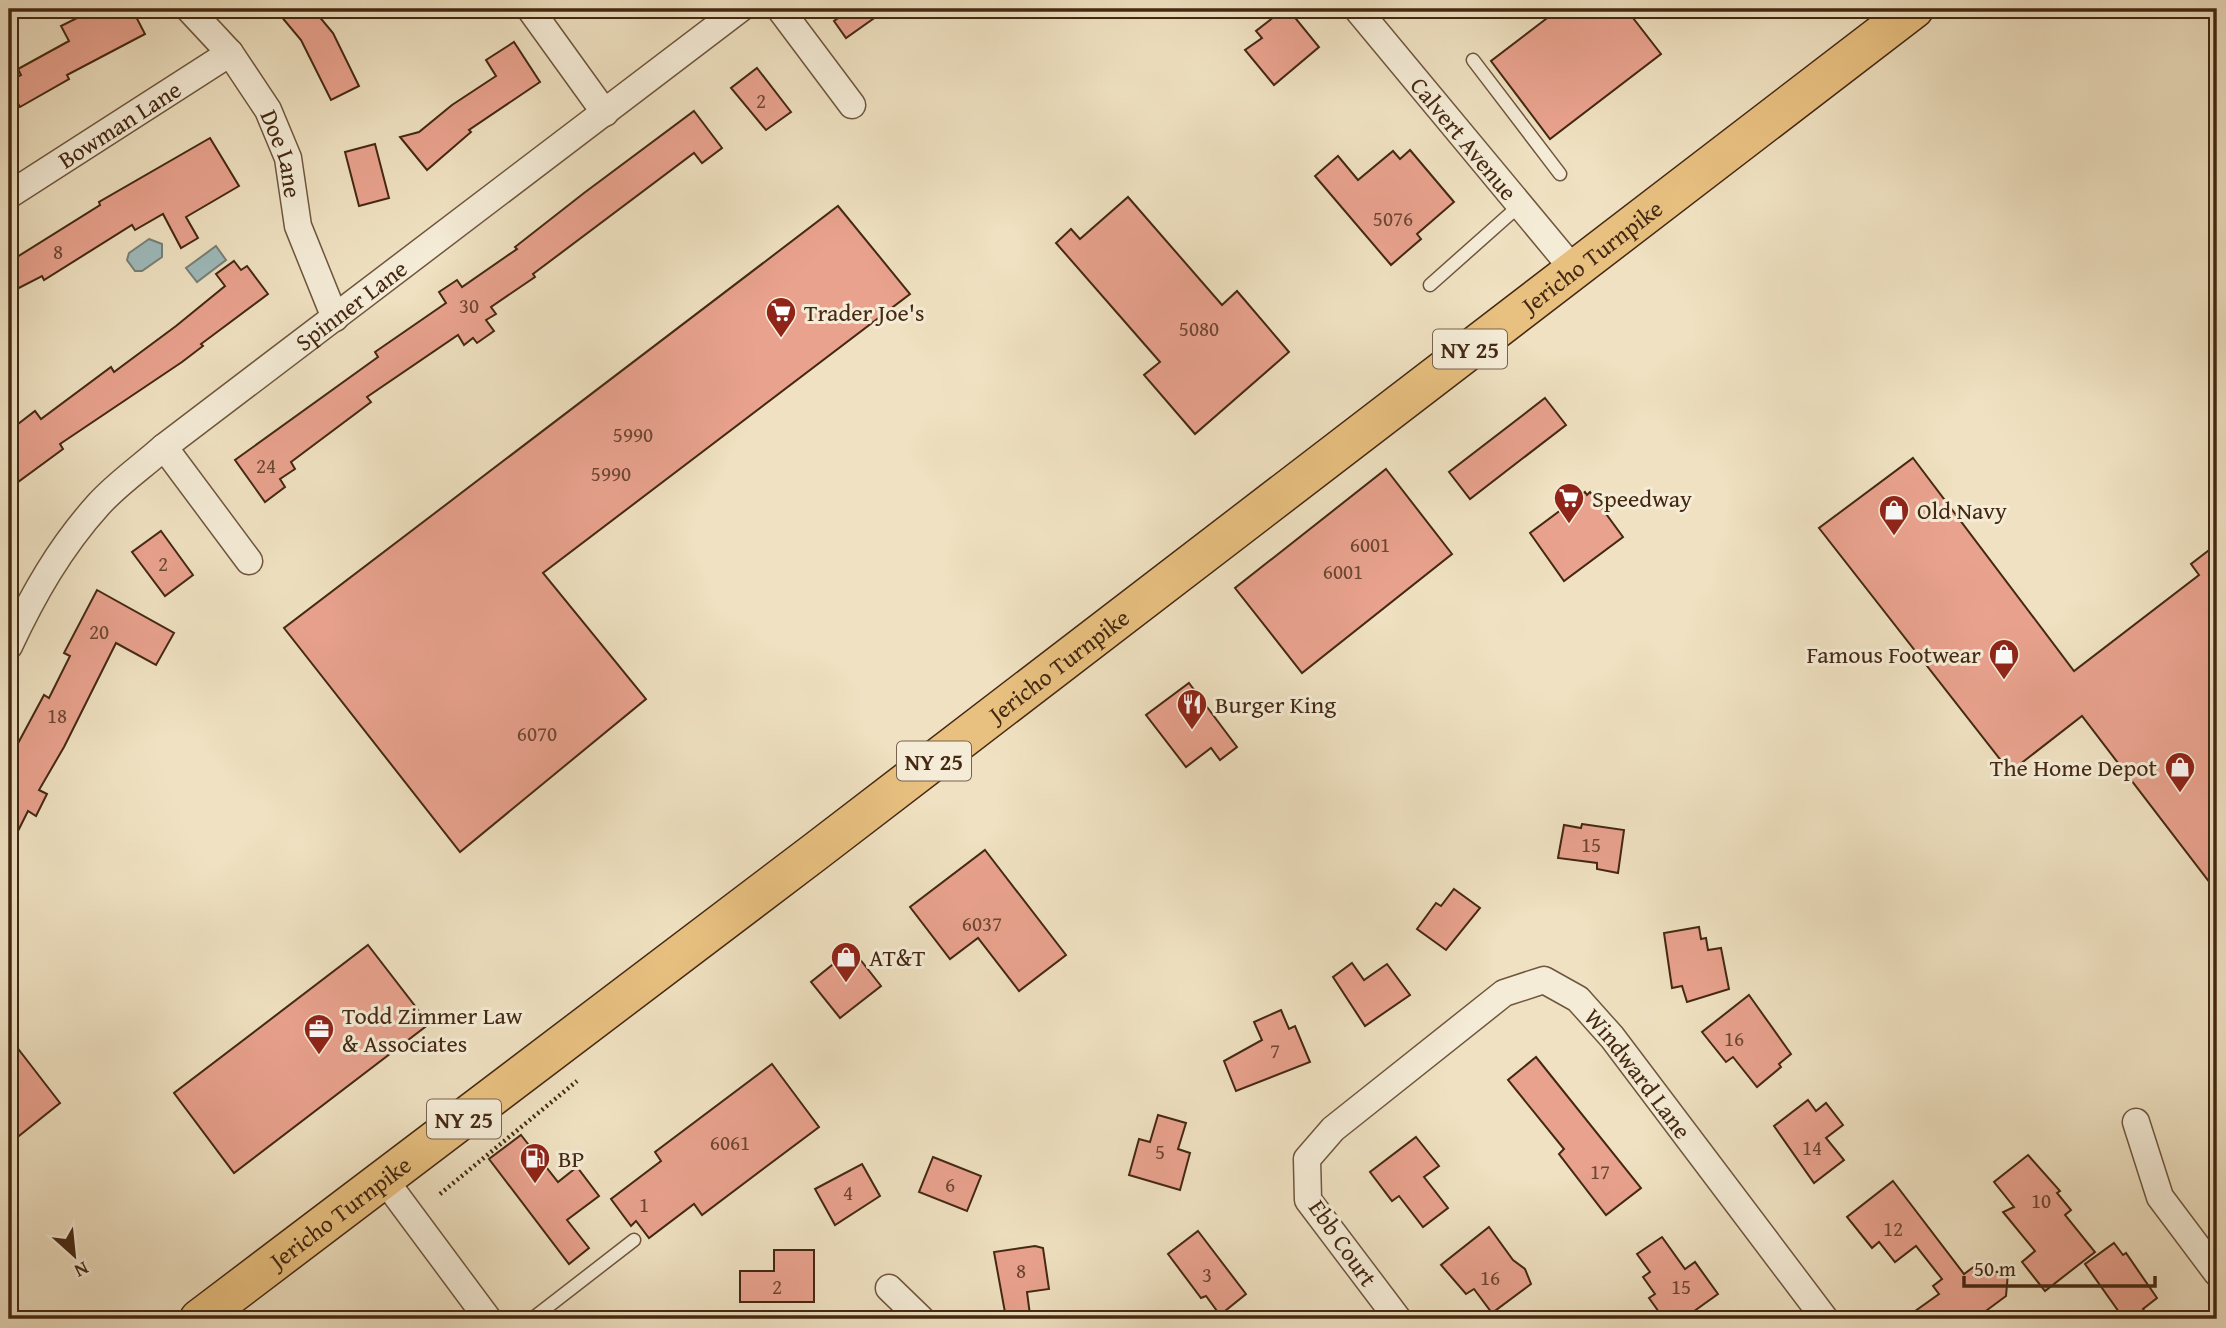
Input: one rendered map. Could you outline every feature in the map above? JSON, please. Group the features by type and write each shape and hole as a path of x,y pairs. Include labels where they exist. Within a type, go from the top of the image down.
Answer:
{"main road":[{"name":"Jericho Turnpike","path":"199,1319 1914,9"}],"street":[{"name":"Doe Lane","path":"189,9 230,53 268,110 288,158 298,226 335,318"},
{"path":"530,9 605,113"},
{"name":"Spinner Lane","path":"9,646 34,593 64,547 100,503 164,447 740,9"},
{"path":"780,9 852,105"},
{"name":"Calvert Avenue","path":"1356,9 1573,269"},
{"name":"Bowman Lane","path":"9,195 230,53"},
{"path":"164,447 248,561"},
{"name":"Windward Lane","path":"1399,1074 1504,993 1544,980 1578,999 1612,1037 1825,1319"},
{"name":"Ebb Court","path":"1398,1319 1332,1236 1308,1200 1307,1159 1333,1129 1399,1074"},
{"path":"2136,1122 2160,1197 2217,1273"},
{"path":"384,1179 488,1319"},
{"path":"889,1288 920,1319"}],"lane":[{"path":"1473,60 1560,174"},
{"path":"1430,285 1521,205"},
{"path":"532,1319 634,1240"}],"path":[{"path":"440,1194 577,1081"}],"water":[{"path":"149,239 162,244 162,257 142,271 135,271 127,260 129,253"},
{"path":"216,246 226,260 197,282 186,268"}],"building":[{"path":"95,9 132,9 145,34 67,75 69,79 20,107 9,88 9,81 21,75 18,69 69,41 61,26"},
{"path":"275,9 313,9 333,33 359,86 331,100 301,40"},
{"path":"851,9 887,9 846,38 834,21"},
{"path":"1284,9 1288,9 1319,47 1274,85 1245,50 1262,38 1256,31"},
{"path":"1559,9 1626,9 1661,54 1550,139 1491,61"},
{"path":"514,42 540,82 469,130 471,132 427,170 400,137 419,132 452,105 496,76 486,60"},
{"path":"757,68 791,112 766,130 731,88"},
{"path":"694,111 722,148 702,163 694,153 533,274 535,277 491,307 496,314 486,320 494,331 477,343 473,338 464,345 458,335 367,397 371,402 291,462 295,469 280,479 285,487 265,502 235,460 378,357 375,352 446,303 439,292 457,280 462,287 517,249 515,247 584,193"},
{"path":"210,138 239,186 186,217 198,238 181,248 163,214 135,230 132,225 44,280 42,276 9,293 9,262 100,205 99,202"},
{"path":"375,144 389,198 359,206 345,152"},
{"path":"1410,150 1454,202 1417,234 1421,239 1391,265 1315,176 1338,156 1358,180 1393,151 1400,159"},
{"path":"1128,197 1222,305 1237,291 1289,352 1195,434 1144,375 1160,362 1056,243 1071,229 1080,239"},
{"path":"838,206 910,294 543,573 646,699 460,852 284,628"},
{"path":"234,261 241,270 247,266 268,294 201,344 203,346 182,362 60,444 63,449 18,482 9,470 9,431 35,411 41,419 111,367 114,372 176,326 225,286 216,274"},
{"path":"1545,398 1566,425 1470,499 1449,472"},
{"path":"1913,458 2074,671 2199,575 2191,564 2217,544 2217,892 2082,716 2010,772 1819,528"},
{"path":"1386,469 1452,554 1302,673 1235,588"},
{"path":"1585,492 1587,495 1590,492 1623,537 1564,581 1530,533"},
{"path":"161,531 193,575 165,596 132,552"},
{"path":"97,590 174,633 156,665 116,643 64,747 39,790 47,794 36,816 28,811 9,849 9,760 44,695 49,698 70,656 64,653"},
{"name":"Burger King","path":"1189,683 1237,747 1220,760 1211,748 1186,767 1146,715"},
{"path":"1582,824 1624,830 1618,873 1597,869 1597,863 1558,858 1564,825 1581,828"},
{"path":"985,850 1066,955 1019,991 978,938 950,959 910,907"},
{"path":"1454,889 1480,908 1446,950 1417,929 1436,903 1441,906"},
{"path":"1699,927 1701,939 1706,938 1708,950 1721,948 1729,989 1687,1002 1682,986 1672,988 1664,933"},
{"path":"368,945 429,1024 234,1173 174,1093"},
{"name":"AT&T","path":"852,949 881,986 840,1018 811,982"},
{"path":"1352,963 1364,980 1387,964 1410,995 1365,1026 1333,977"},
{"path":"1749,995 1791,1054 1779,1064 1781,1067 1757,1087 1733,1057 1726,1062 1702,1032"},
{"path":"1281,1010 1289,1029 1295,1026 1310,1062 1236,1091 1224,1061 1262,1040 1254,1022"},
{"path":"9,1037 60,1103 9,1144"},
{"path":"1536,1057 1641,1188 1606,1215 1559,1154 1564,1149 1508,1080"},
{"path":"772,1064 819,1127 702,1215 694,1204 649,1238 636,1221 631,1226 611,1199 661,1161 655,1152"},
{"path":"1808,1100 1816,1111 1826,1103 1843,1125 1826,1138 1844,1160 1814,1183 1774,1126"},
{"path":"1158,1115 1186,1123 1178,1149 1190,1153 1180,1190 1129,1175 1139,1139 1150,1142"},
{"path":"521,1135 558,1182 577,1167 599,1196 567,1220 589,1248 569,1264 489,1159"},
{"path":"1416,1137 1439,1166 1424,1177 1448,1208 1423,1227 1399,1196 1392,1201 1370,1172"},
{"path":"2028,1155 2060,1191 2057,1193 2071,1210 2065,1215 2095,1252 2045,1291 2022,1262 2035,1251 2003,1212 2014,1207 1994,1182"},
{"path":"933,1157 981,1176 967,1211 919,1192"},
{"path":"862,1164 880,1196 835,1225 815,1189"},
{"path":"1893,1181 1964,1274 1975,1266 1979,1270 2008,1273 2006,1296 1975,1319 1904,1319 1939,1294 1933,1286 1942,1279 1916,1246 1895,1262 1879,1242 1872,1248 1847,1217"},
{"path":"1489,1227 1513,1260 1525,1269 1531,1284 1492,1313 1474,1289 1466,1294 1441,1265"},
{"path":"1198,1231 1246,1294 1220,1315 1206,1296 1201,1298 1168,1254"},
{"path":"1662,1237 1685,1269 1695,1262 1718,1294 1683,1319 1664,1319 1649,1298 1655,1294 1643,1277 1650,1272 1637,1254"},
{"path":"2114,1243 2123,1255 2126,1253 2157,1298 2143,1309 2151,1319 2124,1319 2085,1264"},
{"path":"1035,1246 1043,1248 1049,1289 1027,1292 1030,1315 1006,1318 994,1252"},
{"path":"774,1250 814,1250 814,1302 740,1302 740,1271 774,1271"}],"place":[{"name":"Trader Joe's","path":"781,339"},
{"name":"Speedway","path":"1569,525"},
{"name":"Old Navy","path":"1894,537"},
{"name":"Famous Footwear","path":"2004,681"},
{"name":"Burger King","path":"1192,731"},
{"name":"The Home Depot","path":"2180,794"},
{"name":"AT&T","path":"846,984"},
{"name":"Todd Zimmer Law & Associates","path":"319,1056"},
{"name":"BP","path":"535,1185"}]}
